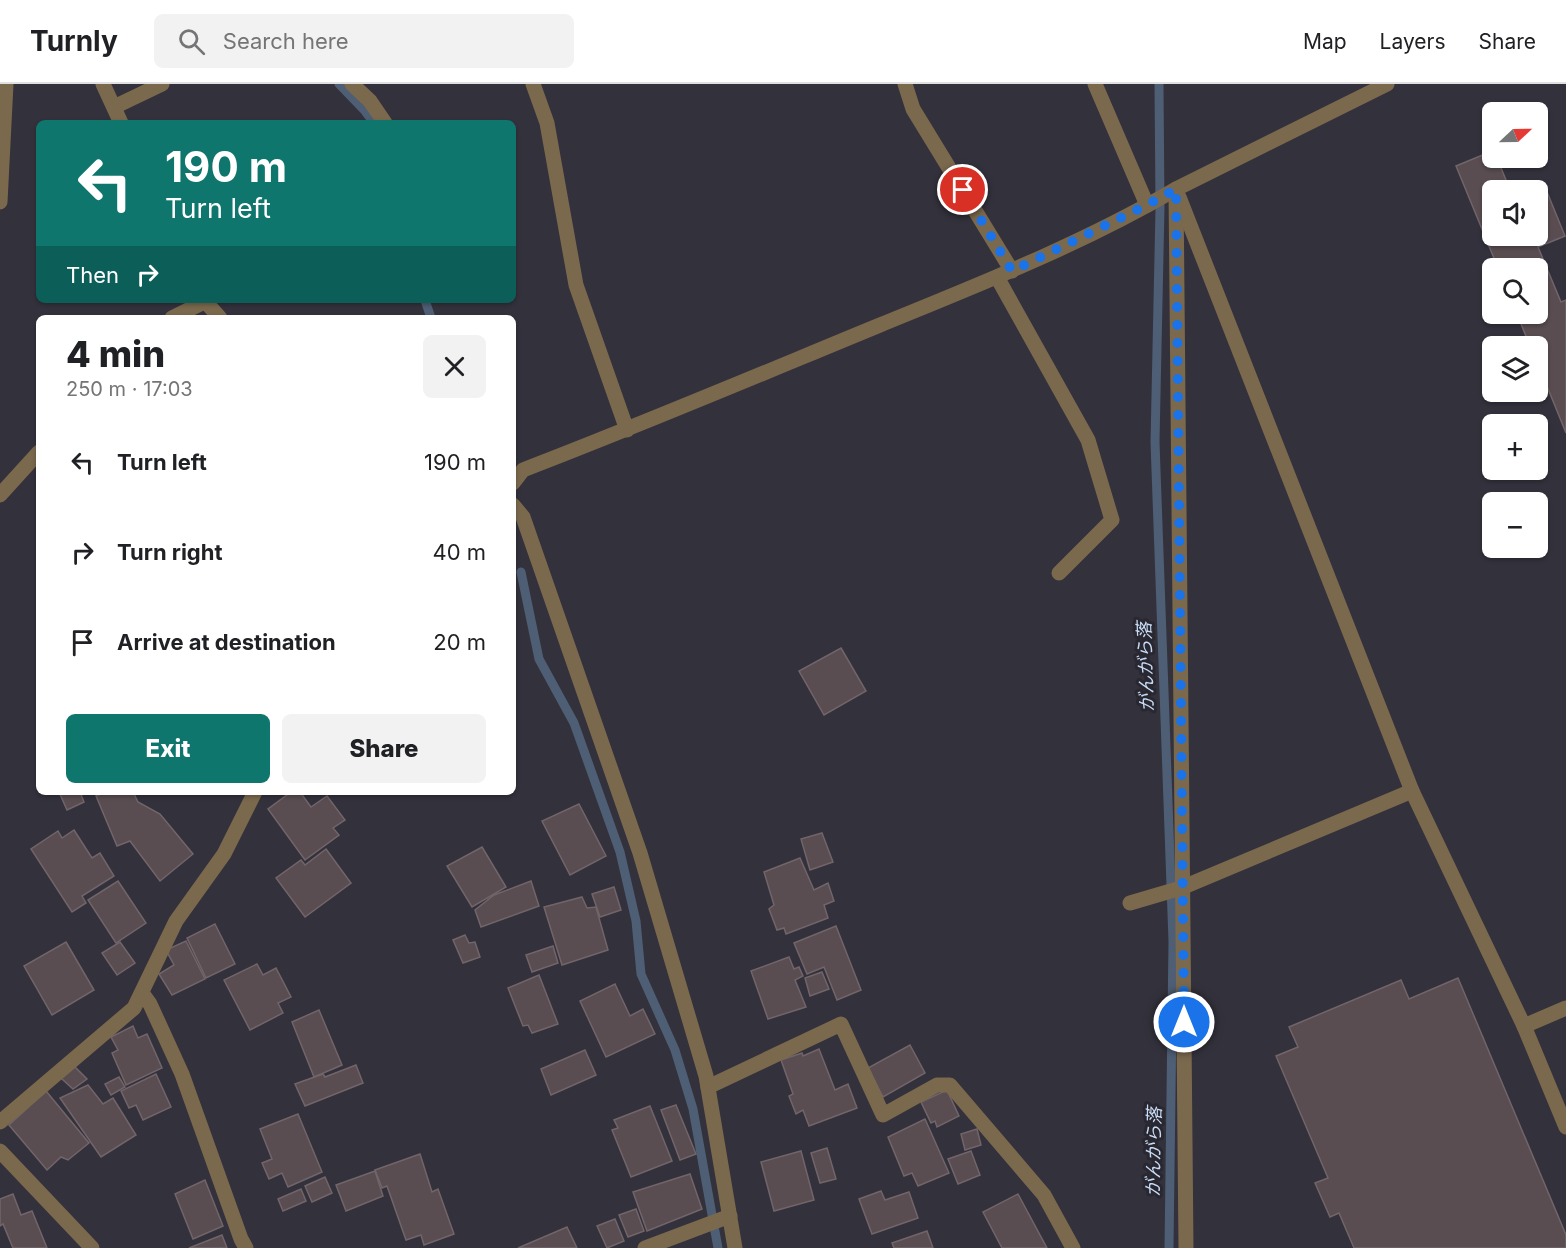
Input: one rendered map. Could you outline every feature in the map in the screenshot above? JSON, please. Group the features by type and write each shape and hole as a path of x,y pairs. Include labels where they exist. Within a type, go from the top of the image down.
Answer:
{"street":[{"path":"0,202 6,84"},
{"path":"103,84 120,120"},
{"path":"114,107 162,84"},
{"path":"352,84 370,101 383,120"},
{"path":"533,84 547,123 576,285 627,429"},
{"path":"904,84 914,109 1012,271"},
{"path":"1095,84 1148,205"},
{"path":"516,479 523,470 1012,271 1388,84"},
{"path":"1174,189 1412,791 1524,1026 1566,1127"},
{"path":"1174,189 1186,1248"},
{"path":"997,277 1088,440 1112,520 1059,573"},
{"path":"178,315 200,303"},
{"path":"206,303 217,315"},
{"path":"0,495 36,456"},
{"path":"516,508 524,517 640,853 708,1086 735,1248"},
{"path":"1130,903 1182,887 1412,791"},
{"path":"0,1122 134,1008 176,921 224,854 254,795"},
{"path":"142,993 150,1004 182,1074 240,1239 246,1248"},
{"path":"1524,1026 1566,1008"},
{"path":"708,1086 841,1024 883,1115 937,1085 950,1085 1044,1195 1073,1248"},
{"path":"0,1151 92,1248"},
{"path":"645,1248 730,1216"}],"building":[{"path":"1482,155 1482,168 1501,168 1506,180 1482,180 1482,229 1456,166"},
{"path":"1548,194 1565,236 1548,243"},
{"path":"1489,246 1540,246 1538,247 1543,258 1494,258"},
{"path":"1548,271 1561,302 1566,300 1566,433 1548,389 1548,336 1526,336 1521,324 1548,324"},
{"path":"841,648 866,691 824,715 799,671"},
{"path":"60,795 81,795 84,802 67,810"},
{"path":"134,795 138,802 160,814 193,854 160,881 130,841 117,846 96,796"},
{"path":"287,795 302,795 311,807 327,796 345,820 333,828 339,835 305,860 268,809"},
{"path":"579,804 606,856 570,875 542,821"},
{"path":"74,830 92,858 100,853 114,876 82,896 86,903 72,912 31,849 58,831 62,838"},
{"path":"822,833 833,862 810,870 801,839"},
{"path":"482,847 506,887 472,907 447,866"},
{"path":"326,849 351,883 305,917 276,878 301,860 305,865"},
{"path":"800,858 814,890 828,883 834,901 824,905 828,918 786,934 784,928 777,930 769,909 774,905 764,872"},
{"path":"118,881 146,923 116,943 88,900"},
{"path":"531,881 539,906 481,927 475,910 494,895"},
{"path":"614,887 621,910 600,917 592,894"},
{"path":"582,897 587,908 596,907 608,950 562,965 544,907"},
{"path":"215,924 235,964 206,978 187,938"},
{"path":"836,926 861,990 837,1000 824,967 807,974 794,943"},
{"path":"465,935 469,943 475,942 480,957 463,963 453,940"},
{"path":"186,941 205,979 172,995 159,974 174,965 166,950"},
{"path":"66,942 94,990 52,1015 24,966"},
{"path":"120,942 135,963 117,975 102,953"},
{"path":"553,946 558,963 532,972 526,955"},
{"path":"789,957 794,969 799,967 803,976 795,980 806,1007 768,1019 751,971"},
{"path":"257,964 263,975 276,968 291,997 278,1003 283,1013 250,1030 224,980"},
{"path":"822,972 829,989 810,996 805,978"},
{"path":"539,975 558,1024 532,1033 528,1025 523,1026 508,988"},
{"path":"1458,978 1566,1235 1566,1248 1354,1248 1339,1213 1330,1217 1315,1183 1328,1178 1276,1056 1298,1047 1289,1027 1401,980 1409,999"},
{"path":"615,984 630,1016 643,1009 655,1034 606,1057 580,1001"},
{"path":"319,1010 342,1065 314,1077 292,1022"},
{"path":"133,1026 138,1038 147,1034 162,1068 126,1085 112,1053 118,1050 111,1037"},
{"path":"910,1045 925,1073 883,1097 868,1068"},
{"path":"819,1049 835,1090 848,1084 857,1108 809,1126 803,1110 796,1114 789,1096 793,1094 781,1060 802,1053 803,1056"},
{"path":"585,1050 596,1075 551,1095 541,1069"},
{"path":"356,1065 363,1083 305,1106 295,1084 323,1074 325,1077"},
{"path":"75,1067 87,1079 73,1089 61,1078"},
{"path":"156,1074 171,1107 143,1120 136,1105 129,1108 121,1091"},
{"path":"119,1077 125,1087 111,1095 105,1084"},
{"path":"88,1085 103,1104 113,1098 136,1135 101,1157 60,1098"},
{"path":"947,1090 959,1116 937,1127 935,1121 931,1123 921,1102"},
{"path":"46,1091 89,1143 68,1160 61,1157 47,1170 9,1125"},
{"path":"676,1105 696,1154 680,1160 661,1110"},
{"path":"650,1106 672,1161 631,1177 612,1130 618,1128 614,1120"},
{"path":"298,1114 322,1172 288,1187 282,1173 269,1179 262,1163 272,1159 260,1129"},
{"path":"925,1119 949,1173 918,1186 912,1173 904,1176 888,1137"},
{"path":"977,1129 981,1145 965,1150 961,1134"},
{"path":"827,1148 836,1179 820,1183 811,1153"},
{"path":"801,1151 814,1200 774,1211 761,1162"},
{"path":"971,1151 980,1175 958,1184 948,1159"},
{"path":"420,1154 432,1192 438,1189 454,1234 424,1245 421,1235 406,1240 387,1186 382,1188 375,1170"},
{"path":"375,1171 383,1196 346,1211 336,1185"},
{"path":"690,1174 702,1209 647,1231 633,1192"},
{"path":"325,1177 332,1193 312,1202 305,1186"},
{"path":"205,1180 223,1226 193,1239 175,1194"},
{"path":"301,1189 306,1201 283,1211 278,1199"},
{"path":"881,1191 885,1200 909,1192 918,1218 872,1234 859,1199"},
{"path":"13,1194 21,1215 32,1211 47,1248 13,1248 3,1224 0,1226 0,1199"},
{"path":"1018,1194 1047,1248 1002,1248 983,1212"},
{"path":"636,1209 644,1231 628,1237 619,1215"},
{"path":"615,1219 624,1241 607,1248 597,1226"},
{"path":"567,1227 577,1248 518,1248"},
{"path":"927,1231 933,1248 894,1248 892,1243"},
{"path":"222,1235 227,1248 189,1248"}],"waterway":[{"path":"339,84 372,120"},
{"name":"がんがら落","path":"1159,84 1160,208 1155,442 1173,941 1169,1248"},
{"path":"426,303 430,315"},
{"path":"521,572 539,659 574,723 620,852 636,921 641,974 675,1050 693,1109 718,1248"}],"route":[{"path":"963,190 1012,271 1176,189 1184,1022"}]}
